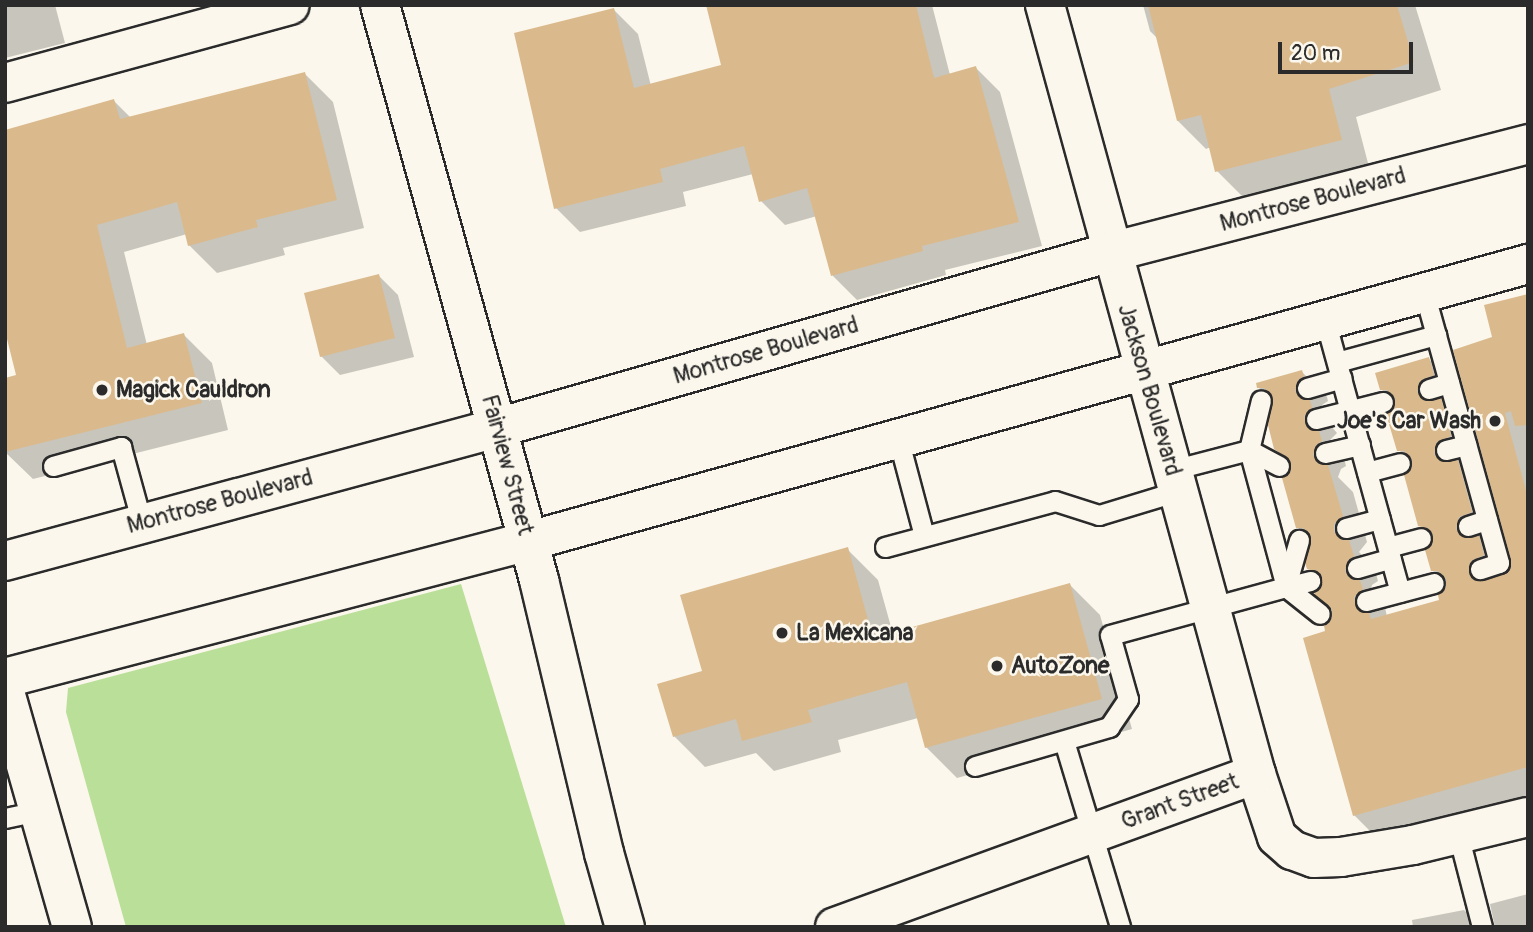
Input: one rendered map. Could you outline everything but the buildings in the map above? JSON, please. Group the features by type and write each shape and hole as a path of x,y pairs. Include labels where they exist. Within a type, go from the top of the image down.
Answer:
{"main road":[{"path":"5,83 290,5"},
{"name":"Fairview Street","path":"380,5 529,541 604,853 625,927"},
{"name":"Jackson Boulevard","path":"1045,5 1256,774"},
{"name":"Montrose Boulevard","path":"5,561 497,428 1111,252 1528,144"},
{"path":"5,678 529,541 1528,264"},
{"path":"5,692 22,815 72,927"},
{"name":"Grant Street","path":"835,927 906,915 1094,832 1256,774 1277,837 1292,850 1314,858 1341,858 1528,817"}],"lane":[{"path":"1424,292 1466,445 1477,523 1499,563 1480,569"},
{"path":"1325,320 1400,592"},
{"path":"1307,388 1339,370 1436,335"},
{"path":"1429,389 1449,383"},
{"path":"1261,400 1248,450 1286,587 1320,614"},
{"path":"1316,419 1383,402"},
{"path":"885,547 1055,501 1099,515 1248,450 1270,433"},
{"path":"898,438 924,536"},
{"path":"1325,453 1360,445"},
{"path":"1446,450 1466,445"},
{"path":"52,466 121,447 142,523"},
{"path":"1248,450 1279,466"},
{"path":"1367,472 1400,463"},
{"path":"1346,528 1380,519"},
{"path":"1357,568 1421,538"},
{"path":"1286,587 1299,540"},
{"path":"975,766 1109,727 1128,699 1110,635 1310,581"},
{"path":"1366,601 1434,583"},
{"path":"1064,741 1121,927"},
{"path":"1458,834 1482,927"}],"green space":[{"path":"461,584 566,927 126,927 66,712 68,688"}],"place":[{"name":"Magick Cauldron","path":"102,390"},
{"name":"Joe's Car Wash","path":"1495,421"},
{"name":"La Mexicana","path":"782,633"},
{"name":"AutoZone","path":"997,666"}]}
